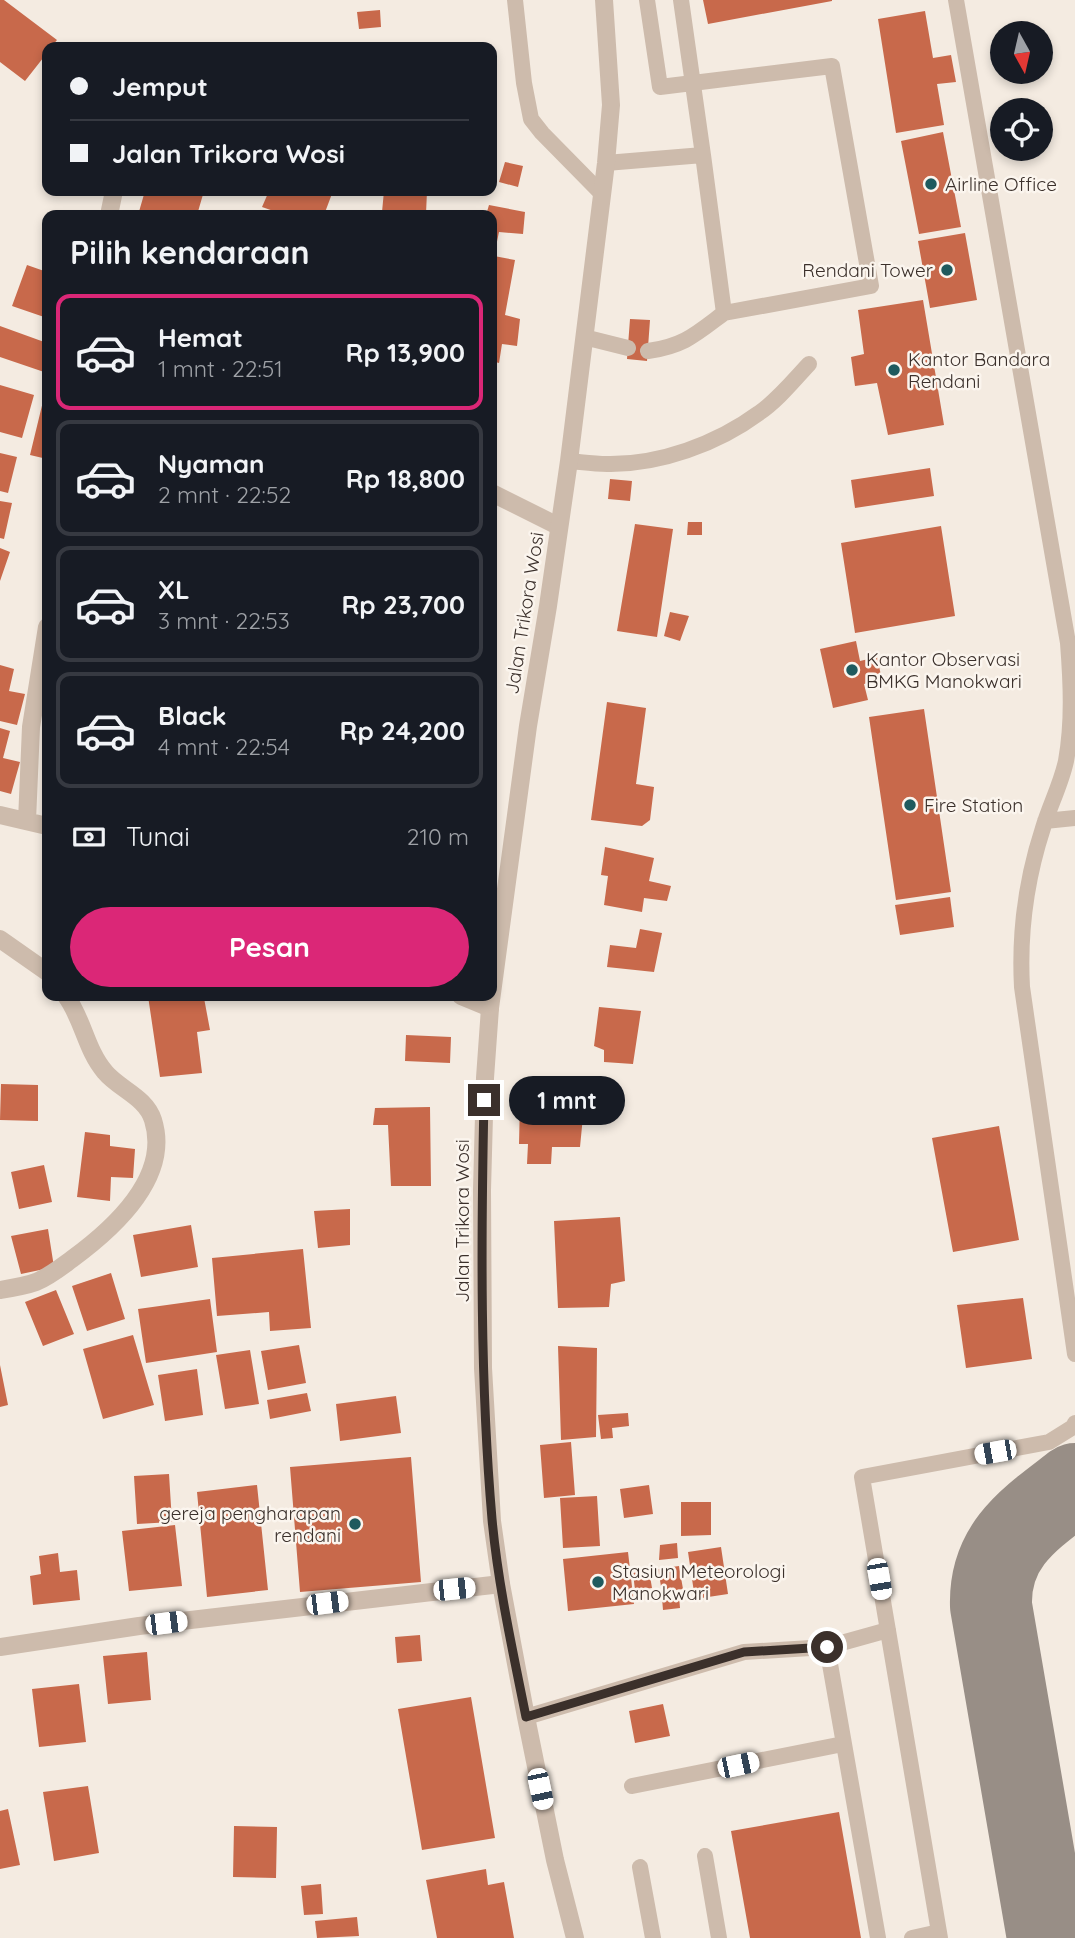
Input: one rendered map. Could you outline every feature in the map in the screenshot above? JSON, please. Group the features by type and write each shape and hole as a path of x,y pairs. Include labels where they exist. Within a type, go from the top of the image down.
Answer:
{"street":[{"name":"Jalan Trikora Wosi","path":"497,956 528,726 569,460 606,163 611,104 604,0"},
{"path":"497,496 558,526"},
{"path":"27,821 31,727 42,658"},
{"path":"0,815 42,825"},
{"path":"0,939 42,968"},
{"path":"0,1290 36,1282 98,1240 117,1222 150,1174 157,1145 153,1119 149,1112 140,1100 112,1079 95,1058 68,1001"},
{"path":"473,1001 490,1008"},
{"name":"Jalan Trikora Wosi","path":"491,1001 482,1177 483,1368 492,1521 526,1717 555,1860 575,1938"},
{"path":"0,1647 139,1626 501,1584"}],"lane":[{"path":"515,0 531,119 542,134 602,194"},
{"path":"648,0 660,87 832,66 871,286 724,313 685,342 648,351"},
{"path":"681,0 724,313"},
{"path":"956,0 1068,643 1071,725 1065,763 1045,821 1026,892 1020,954 1022,987 1075,1354"},
{"path":"606,163 703,155"},
{"path":"584,337 628,348"},
{"path":"569,460 624,463 663,457 701,444 728,432 759,413 809,364"},
{"path":"1045,821 1075,818"},
{"path":"912,1938 939,1935 862,1477 1049,1442 1075,1423"},
{"path":"526,1717 744,1652 827,1647 888,1630"},
{"path":"827,1647 878,1938"},
{"path":"632,1786 843,1744"},
{"path":"705,1856 719,1938"},
{"path":"640,1867 653,1938"}],"building":[{"path":"0,0 4,0 57,40 42,42 42,59 25,81 0,62"},
{"path":"703,0 832,0 832,1 708,24"},
{"path":"380,10 381,27 359,29 357,12"},
{"path":"925,11 933,58 951,55 956,82 937,84 944,125 896,133 878,19"},
{"name":"Airline Office","path":"943,132 961,227 919,234 901,141"},
{"path":"505,162 523,166 518,187 499,182"},
{"path":"144,196 203,196 198,210 139,210"},
{"path":"267,196 331,196 326,210 271,210 262,207"},
{"path":"384,196 427,196 426,210 382,210"},
{"path":"489,205 525,212 523,234 499,232 497,242 497,210 488,210"},
{"name":"Rendani Tower","path":"965,233 977,300 930,308 918,241"},
{"path":"497,257 515,260 505,315 520,319 517,346 502,344 499,363"},
{"path":"27,265 42,270 42,316 12,306"},
{"name":"Kantor Bandara Rendani","path":"923,300 944,425 888,435 877,383 855,386 851,357 864,354 858,310"},
{"path":"630,319 650,320 647,361 627,359"},
{"path":"0,326 42,341 42,371 0,357"},
{"path":"0,385 34,395 22,438 0,432"},
{"path":"42,406 42,458 30,455"},
{"path":"0,453 17,457 8,493 0,491"},
{"path":"930,468 934,496 855,508 851,480"},
{"path":"610,479 632,481 630,501 608,499"},
{"path":"0,501 12,503 4,539 0,538"},
{"path":"688,522 702,522 702,535 687,535"},
{"path":"635,524 673,529 657,637 617,631"},
{"path":"941,526 955,616 855,633 841,543"},
{"path":"0,548 10,552 0,581"},
{"path":"670,612 689,616 680,641 664,636"},
{"name":"Kantor Observasi BMKG Manokwari","path":"856,641 860,661 877,657 882,680 864,684 868,700 833,708 820,649"},
{"path":"0,665 14,669 9,691 25,694 17,725 0,721"},
{"path":"607,702 646,708 636,784 654,787 650,820 642,826 591,820"},
{"name":"Fire Station","path":"924,709 951,892 896,900 869,717"},
{"path":"0,728 10,731 3,758 20,762 11,794 0,791"},
{"path":"605,847 654,858 649,881 671,886 667,901 644,898 642,912 604,905 608,876 601,875"},
{"path":"950,897 954,927 900,935 895,905"},
{"path":"640,929 662,933 654,972 607,967 610,945 636,948"},
{"path":"149,1001 205,1001 210,1030 197,1032 202,1073 160,1077"},
{"path":"599,1007 641,1011 633,1064 604,1062 604,1050 594,1046"},
{"path":"406,1035 451,1037 450,1063 405,1061"},
{"path":"1,1084 38,1085 38,1121 0,1120"},
{"path":"520,1102 584,1106 580,1147 552,1147 551,1164 527,1164 528,1144 519,1144"},
{"path":"430,1107 431,1186 391,1186 388,1125 373,1125 375,1108"},
{"path":"999,1126 1019,1240 953,1252 932,1138"},
{"path":"85,1132 110,1135 110,1146 135,1149 133,1178 111,1177 110,1201 77,1197"},
{"path":"44,1165 52,1202 19,1209 11,1172"},
{"path":"350,1209 350,1245 318,1248 314,1211"},
{"path":"620,1217 625,1281 611,1284 609,1307 558,1308 554,1221"},
{"path":"191,1225 198,1267 141,1277 133,1235"},
{"path":"48,1229 54,1267 21,1274 11,1236"},
{"path":"303,1249 311,1328 270,1331 269,1312 217,1316 212,1258"},
{"path":"111,1273 125,1319 87,1331 72,1286"},
{"path":"56,1290 74,1334 43,1346 25,1302"},
{"path":"1023,1298 1032,1359 966,1368 957,1305"},
{"path":"210,1299 217,1352 146,1363 138,1309"},
{"path":"133,1335 154,1405 103,1419 83,1349"},
{"path":"299,1345 306,1383 268,1390 261,1351"},
{"path":"558,1346 597,1348 596,1437 561,1440"},
{"path":"250,1350 259,1404 225,1409 216,1355"},
{"path":"0,1365 8,1405 0,1407"},
{"path":"197,1369 203,1415 165,1421 158,1375"},
{"path":"307,1393 311,1411 270,1419 267,1400"},
{"path":"396,1396 401,1433 340,1441 336,1404"},
{"path":"628,1413 629,1426 612,1428 613,1438 601,1439 598,1415"},
{"path":"571,1442 575,1495 544,1498 540,1445"},
{"name":"gereja pengharapan rendani","path":"411,1457 421,1582 300,1592 290,1467"},
{"path":"169,1474 172,1522 137,1524 134,1476"},
{"path":"257,1485 268,1590 207,1597 197,1492"},
{"path":"649,1485 653,1514 624,1518 620,1489"},
{"path":"597,1496 600,1546 563,1548 560,1498"},
{"path":"681,1502 711,1502 711,1535 681,1536"},
{"path":"175,1525 182,1586 129,1591 122,1531"},
{"path":"677,1543 678,1558 659,1560 660,1545"},
{"path":"721,1547 728,1594 695,1599 688,1552"},
{"name":"Stasiun Meteorologi Manokwari","path":"628,1552 634,1604 568,1611 563,1559"},
{"path":"58,1553 60,1572 77,1570 80,1600 33,1605 30,1576 41,1574 39,1556"},
{"path":"679,1566 683,1589 662,1592 658,1569"},
{"path":"649,1570 652,1588 635,1590 633,1573"},
{"path":"679,1596 680,1608 663,1610 662,1598"},
{"path":"420,1635 422,1661 397,1663 395,1637"},
{"path":"147,1652 151,1700 108,1704 103,1656"},
{"path":"79,1684 86,1742 39,1747 32,1689"},
{"path":"471,1697 495,1838 422,1850 398,1709"},
{"path":"663,1704 670,1736 635,1743 629,1711"},
{"path":"88,1786 99,1853 54,1861 43,1792"},
{"path":"8,1809 20,1865 0,1869 0,1811"},
{"path":"839,1812 861,1938 750,1938 731,1831"},
{"path":"234,1826 277,1827 276,1878 233,1877"},
{"path":"486,1869 488,1885 504,1882 514,1938 437,1938 426,1880"},
{"path":"321,1884 323,1914 304,1915 301,1886"},
{"path":"357,1917 359,1936 317,1938 315,1921"}],"taxiway":[{"path":"1048,1938 991,1606 992,1584 1005,1549 1016,1534 1075,1484"}],"place":[{"name":"Airline Office","path":"931,184"},
{"name":"Rendani Tower","path":"947,270"},
{"name":"Kantor Bandara Rendani","path":"894,370"},
{"name":"Kantor Observasi BMKG Manokwari","path":"852,670"},
{"name":"Fire Station","path":"910,805"},
{"name":"gereja pengharapan rendani","path":"355,1524"},
{"name":"Stasiun Meteorologi Manokwari","path":"598,1582"}],"route":[{"path":"484,1100 483,1368 492,1521 526,1717 744,1652 827,1647"}]}
